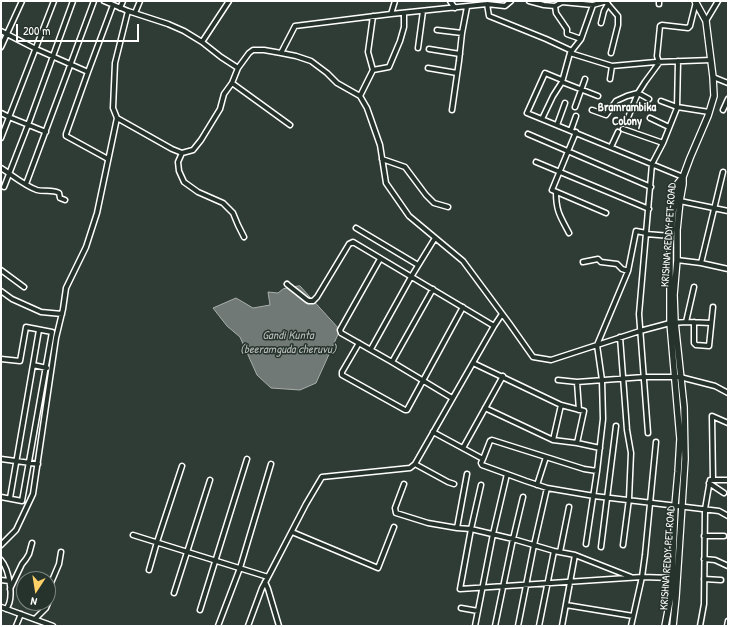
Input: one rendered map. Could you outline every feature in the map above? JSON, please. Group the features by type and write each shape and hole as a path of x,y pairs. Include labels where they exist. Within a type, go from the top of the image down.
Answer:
{"main road":[{"path":"683,178 714,96 706,21 695,1"},
{"name":"KRISHNA REDDY PET ROAD","path":"672,323 677,260 677,230 683,178"},
{"name":"KRISHNA REDDY PET ROAD","path":"665,626 671,594 680,439 677,377 672,323 671,236 678,183 683,178"},
{"name":"KRISHNA REDDY PET ROAD","path":"673,626 685,446 684,407 677,377"}],"street":[{"path":"1,47 22,1"},
{"path":"1,138 54,1"},
{"path":"4,187 73,1"},
{"path":"26,184 94,1"},
{"path":"104,1 184,31 238,68"},
{"path":"120,8 124,1"},
{"path":"135,13 140,1"},
{"path":"202,42 228,1"},
{"path":"391,14 395,1"},
{"path":"450,1 455,8"},
{"path":"281,53 295,26 423,10 487,4 505,6 511,1"},
{"path":"530,1 555,6 562,1 593,5 607,2"},
{"path":"659,63 657,56 660,26 688,28 690,26 695,1"},
{"path":"706,21 718,1"},
{"path":"601,23 607,2"},
{"path":"607,2 618,16 618,25 611,53"},
{"path":"487,4 489,16 546,39 571,52 612,66 711,60"},
{"path":"108,159 66,136 66,134 113,5"},
{"path":"542,119 562,81 571,52 581,39 593,5"},
{"path":"555,6 556,13 567,29 567,34 581,39"},
{"path":"452,110 460,61 462,33 467,7"},
{"path":"418,48 423,10"},
{"path":"1,545 16,530 34,494 51,368 66,288 86,247 97,213 117,118 113,108 115,64 128,11"},
{"path":"373,70 389,67 404,27 404,13"},
{"path":"360,96 373,70 368,52 373,16"},
{"path":"437,30 462,33"},
{"path":"1,31 36,50 88,72"},
{"path":"429,49 460,54"},
{"path":"117,118 172,149 182,153 192,150 201,140 220,109 224,94 232,83 238,68 249,53 254,50 264,50 296,56 311,61 337,83 360,96 367,108 380,145 386,183 409,216 463,261 533,357 550,360 620,337 672,323 712,323"},
{"path":"648,433 639,314 652,164 663,143 677,107 678,61"},
{"path":"627,120 644,82 659,63"},
{"path":"610,79 612,66"},
{"path":"428,68 457,73"},
{"path":"598,96 545,73 527,112 683,178"},
{"path":"713,77 728,83"},
{"path":"575,107 585,79"},
{"path":"232,83 290,125"},
{"path":"592,110 606,115 616,101 638,93 649,99"},
{"path":"723,110 728,99"},
{"path":"661,101 677,107 709,112"},
{"path":"557,125 565,103"},
{"path":"1,113 46,132"},
{"path":"571,130 576,116"},
{"path":"650,118 669,126"},
{"path":"623,129 663,143"},
{"path":"576,132 552,190 606,213"},
{"path":"611,147 618,132"},
{"path":"528,134 651,187"},
{"path":"182,153 178,162 179,171 184,182 198,192 223,203 233,213 244,237"},
{"path":"382,159 405,167 426,195 434,203 448,207"},
{"path":"536,162 649,209"},
{"path":"1,168 38,190 59,193 60,198 65,200"},
{"path":"701,263 723,172"},
{"path":"556,192 556,204 559,215 569,233"},
{"path":"680,201 728,211"},
{"path":"356,228 418,265"},
{"path":"586,544 594,496 603,419 602,380 597,345 628,271 636,230 646,233 671,236"},
{"path":"371,350 411,277 435,238"},
{"path":"288,284 307,300 312,302 317,297 349,244 353,242 494,326"},
{"path":"380,259 340,330 341,333 452,398"},
{"path":"583,262 598,259 601,262 617,264 622,269 628,271"},
{"path":"677,260 701,263 728,269"},
{"path":"1,270 24,287"},
{"path":"686,322 694,287"},
{"path":"392,362 433,289"},
{"path":"1,291 40,312 62,314"},
{"path":"694,322 694,343 696,345 708,346 710,344 713,307"},
{"path":"360,343 342,372 342,375 407,410 463,308"},
{"path":"248,626 262,588 306,504 322,477 408,469 415,464 502,314"},
{"path":"1,359 20,361 26,327 52,332 22,501 1,497"},
{"path":"10,498 39,330"},
{"path":"620,337 627,430 631,453 629,499 623,545"},
{"path":"473,363 561,405 584,411 577,443"},
{"path":"33,365 51,368"},
{"path":"463,448 503,376"},
{"path":"558,380 577,382 623,378 677,377 714,386 728,392"},
{"path":"577,382 579,410"},
{"path":"553,440 561,405"},
{"path":"485,408 553,440 600,448"},
{"path":"700,626 704,604 705,509 711,482 712,416 728,423"},
{"path":"601,547 616,426"},
{"path":"433,432 483,459"},
{"path":"597,471 584,469 492,440 481,463 482,465 547,488 594,496 719,511 728,516"},
{"path":"631,626 646,555 656,442"},
{"path":"537,485 546,457"},
{"path":"200,610 247,459"},
{"path":"1,460 38,464"},
{"path":"218,626 240,568 271,464"},
{"path":"415,464 454,484"},
{"path":"149,570 182,466"},
{"path":"457,528 467,474"},
{"path":"475,626 493,534 507,474"},
{"path":"174,593 210,480"},
{"path":"711,482 728,480"},
{"path":"711,482 724,493"},
{"path":"404,484 395,508 396,513 428,523 471,529 554,551 575,555 633,578"},
{"path":"481,485 460,589 633,578 672,578"},
{"path":"518,626 547,488"},
{"path":"495,626 523,497"},
{"path":"560,552 569,507"},
{"path":"292,532 378,568 394,527"},
{"path":"133,535 268,577"},
{"path":"704,536 724,536"},
{"path":"10,589 22,564 29,554 32,543"},
{"path":"539,626 554,551"},
{"path":"56,571 61,552"},
{"path":"562,626 575,555"},
{"path":"704,559 715,560 728,566"},
{"path":"1,560 4,564 10,589 10,602 6,609"},
{"path":"704,579 721,580"},
{"path":"1,580 9,581"},
{"path":"265,582 278,625"},
{"path":"566,605 633,616"},
{"path":"1,607 53,626"},
{"path":"461,608 478,611"},
{"path":"35,619 43,611"},
{"path":"16,626 21,614"},
{"path":"727,626 728,621"}],"water":[{"name":"Gandi Kunta (beeramguda cheruvu)","path":"300,286 340,330 316,383 300,390 271,388 257,375 240,337 227,326 213,308 236,298 253,308 270,305 268,292 278,293 283,289"}],"district":[{"name":"Bramrambika Colony","path":"627,115"}]}
